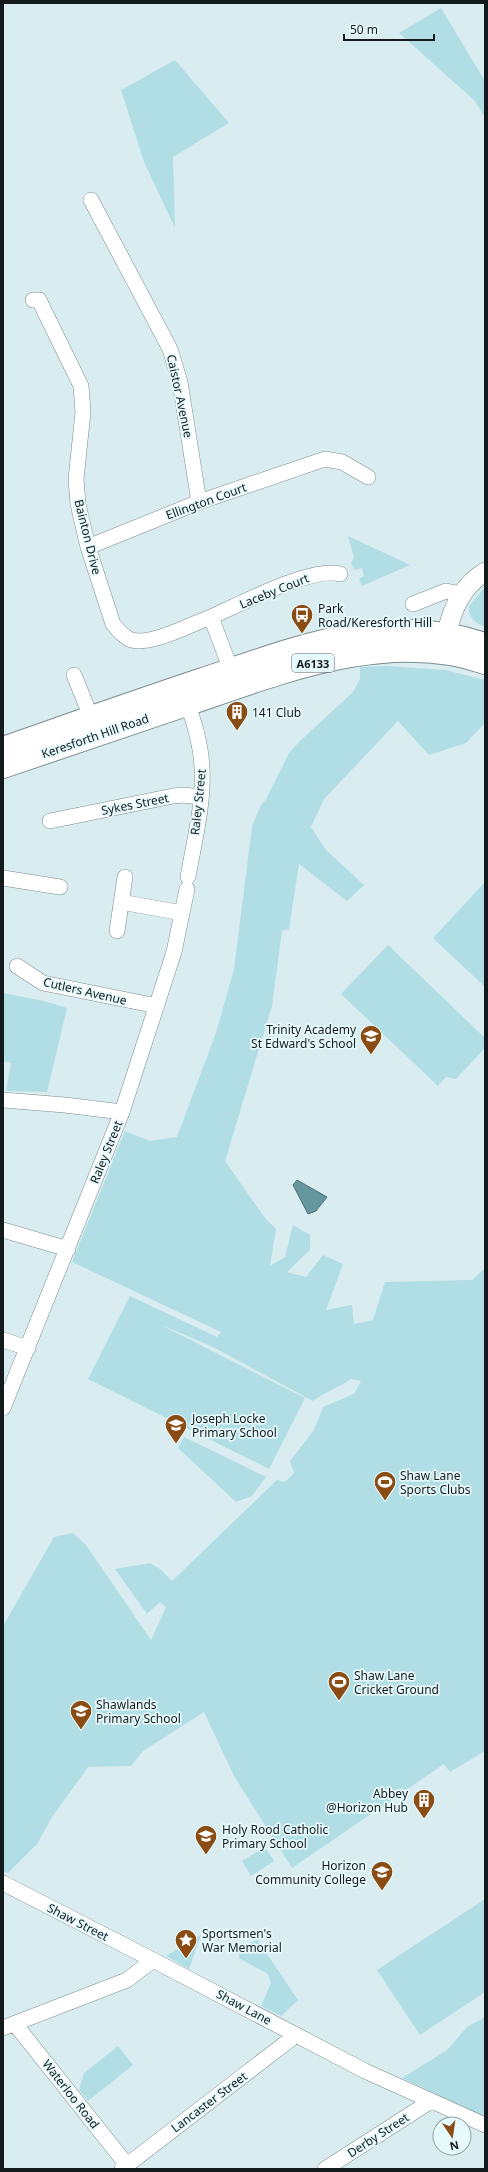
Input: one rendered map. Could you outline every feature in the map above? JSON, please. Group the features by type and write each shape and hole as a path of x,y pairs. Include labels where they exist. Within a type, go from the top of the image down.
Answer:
{"highway":[{"name":"A6133","path":"449,644 485,644"},
{"name":"A6133","path":"449,644 485,662"},
{"name":"Keresforth Hill Road","path":"3,767 185,695 234,678 342,657 449,644"},
{"name":"Keresforth Hill Road","path":"3,748 91,717 185,695"}],"main road":[{"path":"449,644 452,612 461,594 477,576 485,572"}],"street":[{"name":"Caistor Avenue","path":"91,200 124,252 170,348 180,382 199,502"},
{"name":"Bainton Drive","path":"33,300 39,300 81,386 83,412 76,479 78,504 88,547 113,624 129,639 140,641 152,640 211,617"},
{"name":"Ellington Court","path":"88,547 199,502 325,459 342,462 370,478"},
{"name":"Laceby Court","path":"211,617 297,580 323,572 331,571 340,574"},
{"path":"413,604 446,591 461,594"},
{"path":"211,617 234,678"},
{"name":"Keresforth Hill Road","path":"74,675 91,717"},
{"name":"Raley Street","path":"3,1408 122,1112 174,952 188,883 201,797 201,753 185,695"},
{"name":"Sykes Street","path":"50,821 68,812 173,796 183,795 201,797"},
{"path":"117,932 125,877"},
{"path":"3,878 60,887"},
{"path":"121,902 182,913"},
{"name":"Cutlers Avenue","path":"17,966 43,983 157,1006"},
{"path":"3,1100 65,1105 122,1112"},
{"path":"3,1230 68,1249"},
{"path":"3,1340 28,1348"},
{"name":"Shaw Street","path":"3,1883 153,1960"},
{"path":"9,2026 127,1980 153,1960"},
{"name":"Shaw Lane","path":"153,1960 296,2035 431,2101 485,2125"},
{"name":"Waterloo Road","path":"9,2026 125,2167"},
{"name":"Lancaster Street","path":"125,2167 296,2035"},
{"name":"Derby Street","path":"325,2169 431,2101"}],"shaded area":[{"path":"441,8 485,81 485,118 475,101 399,33"},
{"path":"175,60 229,123 173,157 175,228 144,162 121,90"},
{"path":"348,536 410,565 362,586 359,579 364,576 362,568 355,570 351,563 354,557"},
{"path":"485,587 485,627 471,617 469,606"},
{"path":"386,666 445,670 485,680 485,723 466,743 429,755 398,721 324,799 311,827 326,850 364,885 347,901 299,864 289,929 282,931 272,1006 225,1161 265,1218 276,1229 270,1266 285,1257 293,1225 310,1235 310,1250 287,1272 306,1277 323,1255 343,1264 326,1310 352,1305 354,1324 373,1320 385,1282 472,1280 485,1268 485,1751 450,1772 444,1764 292,1868 234,1776 204,1712 143,1751 131,1766 88,1767 52,1817 37,1844 8,1873 3,1871 3,1626 54,1537 73,1533 86,1545 151,1640 166,1607 160,1602 147,1614 115,1569 150,1563 160,1569 172,1581 277,1480 285,1482 294,1473 290,1461 314,1430 323,1407 354,1394 361,1381 351,1379 313,1401 213,1347 159,1324 305,1398 269,1469 88,1379 130,1296 217,1337 221,1332 72,1262 125,1131 150,1141 177,1137 216,1033 234,969 252,827 260,807 266,799 289,753 353,692 360,679 360,667"},
{"path":"485,882 485,987 433,938"},
{"path":"388,945 484,1037 485,1048 456,1079 446,1077 438,1086 341,994"},
{"path":"3,993 44,1001 67,1008 47,1092 6,1091 11,1063 3,1061"},
{"path":"297,1180 327,1197 316,1211 308,1214 293,1185"},
{"path":"184,1437 266,1477 252,1496 236,1502 178,1448"},
{"path":"265,1847 274,1861 251,1876 242,1861"},
{"path":"485,1899 485,1992 420,2035 377,1970"},
{"path":"201,1935 189,1969 166,1956"},
{"path":"257,1939 298,2000 281,2016 261,2006 271,1983 268,1974 239,1958 240,1950"},
{"path":"485,2017 485,2117 402,2078 447,2050 467,2027"},
{"path":"118,2046 133,2065 88,2101 79,2090 84,2073"}],"place":[{"name":"Park Road/Keresforth Hill","path":"302,634"},
{"name":"141 Club","path":"237,732"},
{"name":"Trinity Academy St Edward's School","path":"371,1056"},
{"name":"Joseph Locke Primary School","path":"176,1444"},
{"name":"Shaw Lane Sports Clubs","path":"385,1502"},
{"name":"Shaw Lane Cricket Ground","path":"339,1702"},
{"name":"Shawlands Primary School","path":"81,1730"},
{"name":"Abbey @Horizon Hub","path":"424,1820"},
{"name":"Holy Rood Catholic Primary School","path":"206,1856"},
{"name":"Horizon Community College","path":"382,1892"},
{"name":"Sportsmen's War Memorial","path":"186,1960"}]}
